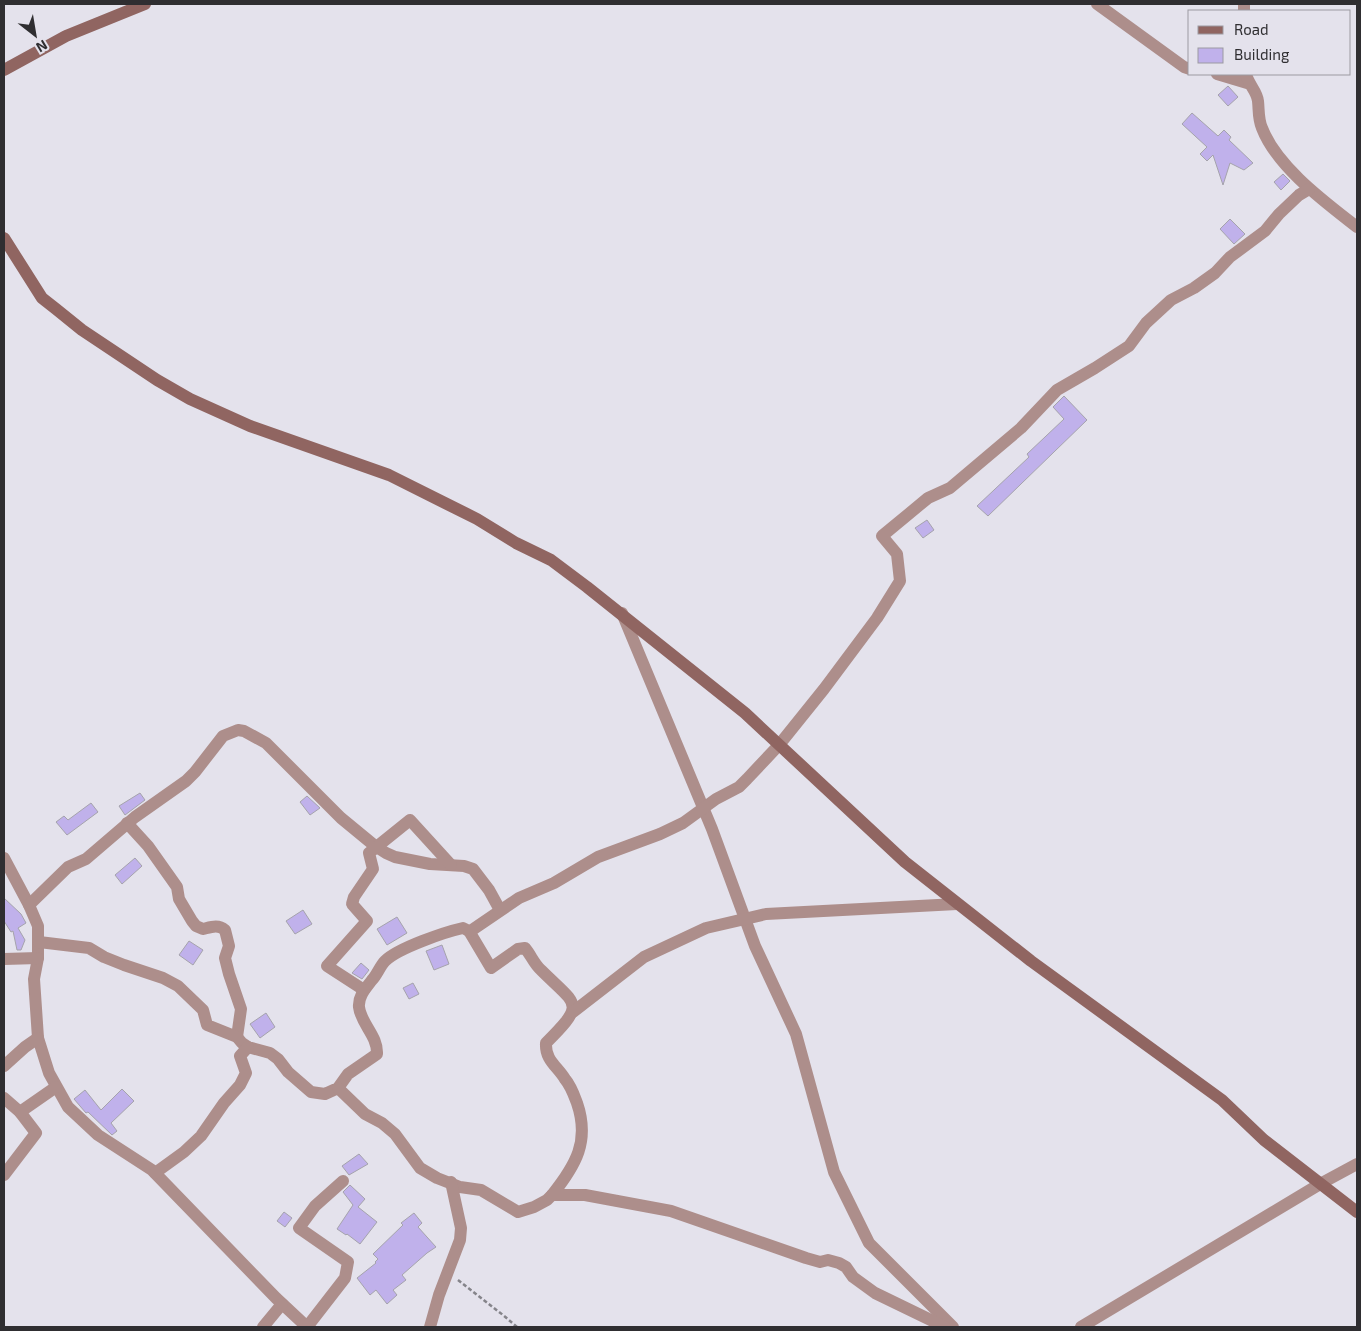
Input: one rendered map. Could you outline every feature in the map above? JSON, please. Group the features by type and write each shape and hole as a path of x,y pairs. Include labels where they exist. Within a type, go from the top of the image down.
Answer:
{"street":[{"path":"4,70 66,36 145,4"},
{"path":"1097,4 1188,68"},
{"path":"1224,75 1246,78 1255,92 1258,101 1261,127 1281,158 1309,189 1357,227"},
{"path":"469,931 482,925 500,910 519,898 554,883 598,857 660,834 683,823 716,799 739,787 780,745 824,689 877,618 900,580 897,554 882,536 928,498 950,488 1021,428 1057,390 1129,346 1146,323 1171,300 1194,288 1215,273 1230,257 1265,231 1279,214 1309,189"},
{"path":"4,238 42,298 82,330 157,380 190,399 250,426 389,475 477,519 516,543 551,560 622,613 745,713 905,862 1039,966 1222,1100 1264,1140 1357,1212"},
{"path":"622,613 703,809 755,946 796,1034 834,1172 869,1243 952,1327"},
{"path":"29,904 68,867 86,859 127,824 186,781 223,736 242,730 266,743 324,802 377,847 395,857 406,860 473,869 489,890 500,910"},
{"path":"364,990 327,966 367,921 352,904 354,897 373,869 370,853 410,820 451,865"},
{"path":"127,824 148,846 177,886 182,906 196,926 203,929 219,926 225,930 229,946 226,958 229,974 241,1009 237,1037"},
{"path":"4,858 29,904 38,926 38,958 34,979 38,1038 49,1073 68,1107 98,1135 119,1147 155,1173 206,1227 307,1327 345,1278 348,1262 300,1228 315,1206 342,1181"},
{"path":"338,1088 365,1114 382,1123 395,1134 420,1168 437,1178 460,1186 481,1190 518,1212 534,1207 552,1195 570,1171 582,1141 582,1120 572,1090 548,1059 546,1043 565,1024 573,1012 644,957 706,928 766,914 957,904"},
{"path":"39,942 89,948 104,957 163,978 178,986 203,1010 207,1025 237,1037 248,1047 270,1053 311,1092 325,1094 338,1088 348,1074 376,1054 377,1048 374,1039 359,1007 360,998 364,990 375,978 385,961 422,942 461,928 469,931 491,968 518,949 525,948 539,969 565,992 573,1005 573,1012"},
{"path":"4,959 38,958"},
{"path":"4,1066 38,1038"},
{"path":"155,1173 195,1143 224,1103 240,1085 246,1073 240,1056 248,1047"},
{"path":"20,1112 56,1088"},
{"path":"4,1098 20,1112 36,1133 4,1175"},
{"path":"1080,1327 1320,1184 1357,1164"},
{"path":"430,1327 460,1240 461,1228 451,1182"},
{"path":"552,1195 585,1195 671,1211 806,1258 820,1262 828,1260 839,1263 846,1267 853,1277 874,1293 945,1327"},
{"path":"263,1327 282,1304"}],"path":[{"path":"448,1272 517,1327"}],"building":[{"path":"1228,86 1238,97 1228,106 1218,95"},
{"path":"1192,113 1218,136 1224,130 1231,137 1229,140 1253,163 1244,170 1230,163 1223,185 1213,155 1207,161 1200,154 1207,147 1182,124"},
{"path":"1283,174 1290,181 1281,190 1274,182"},
{"path":"1230,219 1245,234 1234,244 1220,229"},
{"path":"1064,396 1087,420 988,516 977,506 1029,457 1027,454 1064,419 1053,407"},
{"path":"927,520 934,530 923,538 915,528"},
{"path":"140,793 145,800 125,815 119,806"},
{"path":"307,796 320,808 310,815 300,802"},
{"path":"91,803 98,812 67,835 56,822 64,816 68,820"},
{"path":"135,858 142,866 122,884 115,875"},
{"path":"4,898 21,914 26,923 18,928 25,940 21,950 17,950 13,931 11,932 4,921"},
{"path":"303,910 312,924 295,934 286,921"},
{"path":"397,917 407,933 387,945 377,929"},
{"path":"189,941 203,950 193,965 179,955"},
{"path":"442,945 449,964 434,970 426,951"},
{"path":"361,963 369,970 362,979 352,973"},
{"path":"413,983 419,994 409,999 403,988"},
{"path":"266,1013 275,1027 260,1038 250,1024"},
{"path":"122,1089 134,1101 111,1123 117,1131 112,1135 88,1112 86,1113 74,1099 85,1090 101,1110"},
{"path":"359,1154 368,1164 349,1175 342,1166"},
{"path":"350,1185 365,1199 358,1207 377,1222 360,1244 337,1229 353,1205 343,1192"},
{"path":"284,1212 292,1218 285,1227 277,1221"},
{"path":"414,1213 422,1223 418,1227 436,1247 402,1275 406,1280 393,1290 397,1295 387,1304 376,1290 370,1295 357,1278 376,1263 378,1259 373,1254 403,1225 401,1223"}]}
